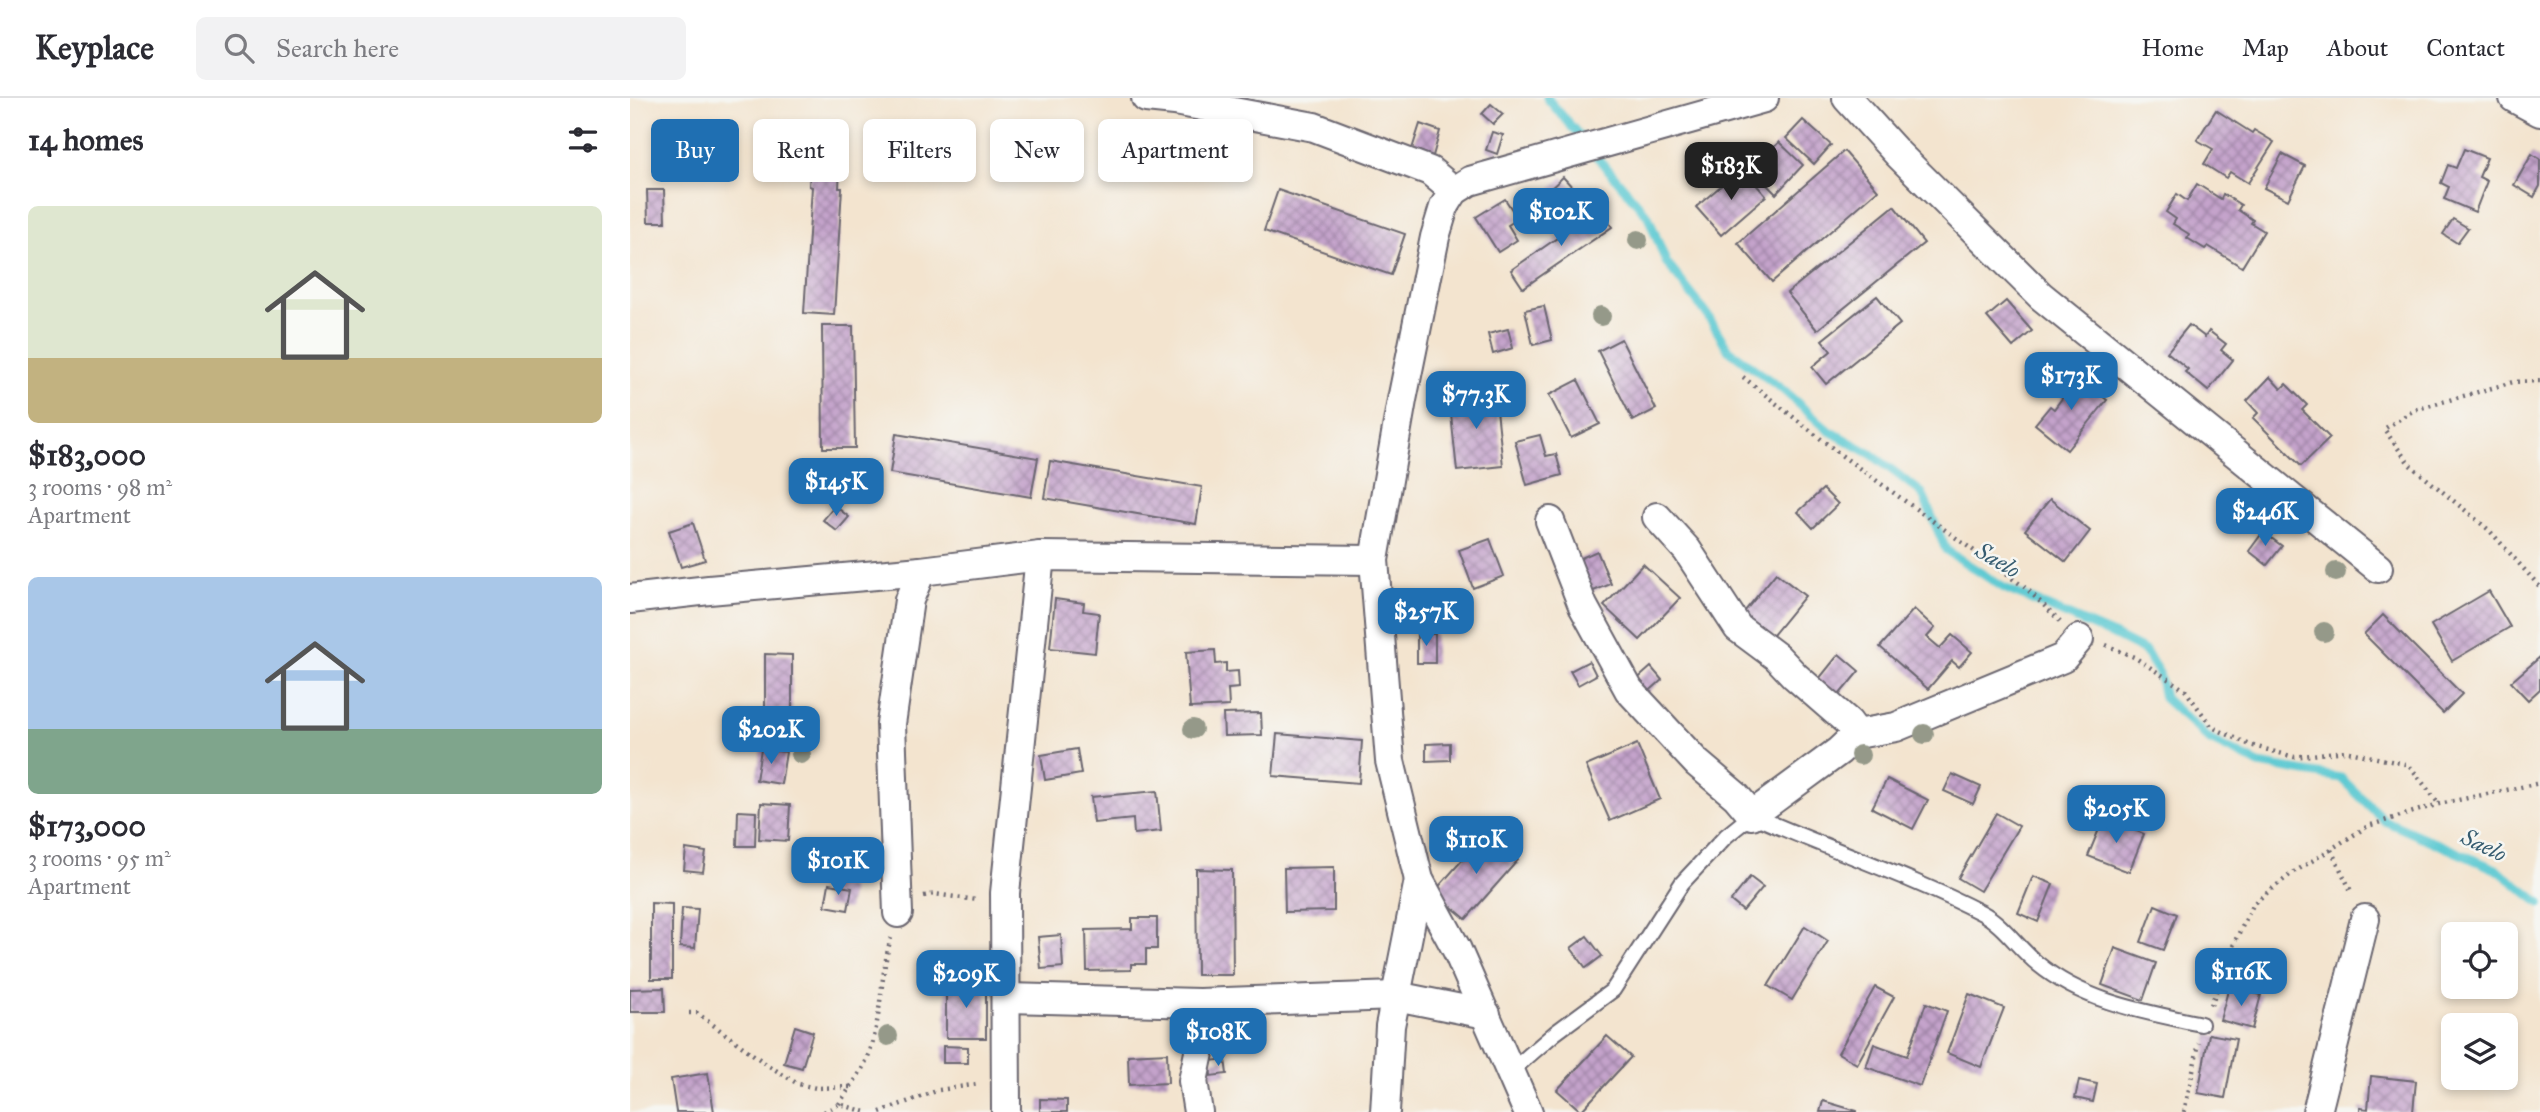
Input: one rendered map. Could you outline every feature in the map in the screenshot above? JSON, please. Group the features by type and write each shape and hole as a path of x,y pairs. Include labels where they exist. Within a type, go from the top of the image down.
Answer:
{"street":[{"path":"1146,98 1314,127 1430,171 1454,191"},
{"path":"1528,1112 1457,950 1419,880 1390,761 1374,560 1402,400 1435,237 1444,207 1454,191 1470,181 1764,98"},
{"path":"1847,98 1898,154 2041,296 2378,568"},
{"path":"2514,98 2540,112"},
{"path":"1657,517 1687,550 1738,628 1777,657 1848,722 1857,734"},
{"path":"1550,522 1583,606 1629,690 1697,763 1720,780 1752,815 1839,751 1857,734 1896,727 2063,658 2079,639"},
{"path":"630,599 921,571 1040,556 1374,560"},
{"path":"1006,1112 1005,893 1040,556"},
{"path":"898,913 891,724 909,600 921,571"},
{"path":"1385,1112 1390,1026 1419,880"},
{"path":"2317,1112 2365,919"},
{"path":"1006,998 1199,1003 1396,996 1486,1014"},
{"path":"1198,1112 1193,1081 1200,1048 1199,1003"}],"lane":[{"path":"1511,1072 1555,1033 1613,990 1682,883 1726,836 1752,815 1897,873 1986,915 2039,965 2077,989 2122,1007 2201,1024"}],"path":[{"path":"2540,381 2513,382 2414,410 2384,429 2410,465 2489,530 2540,587"},
{"path":"2184,1112 2199,1051 2201,1024 2215,997 2235,941 2254,903 2291,874 2368,826 2439,804 2540,783"},
{"path":"2331,850 2365,919"},
{"path":"824,1112 839,1104 870,1053 886,953 898,913 915,897 934,894 983,901 1005,893"},
{"path":"689,1013 697,1013 798,1084 816,1088 851,1087"},
{"path":"880,1112 939,1090 1006,1081"},
{"path":"839,1104 866,1112"}],"building":[{"path":"1491,104 1503,114 1493,124 1482,114"},
{"path":"2216,110 2252,133 2254,130 2274,142 2248,183 2230,172 2226,178 2204,164 2213,149 2197,140"},
{"path":"1803,120 1831,145 1814,164 1786,138"},
{"path":"1420,124 1440,131 1433,156 1412,149"},
{"path":"1492,132 1503,135 1497,154 1486,150"},
{"path":"1779,142 1803,165 1776,194 1752,170"},
{"path":"2464,149 2487,158 2479,177 2487,181 2475,212 2444,199 2449,187 2441,183 2448,165 2456,168"},
{"path":"1844,151 1878,190 1772,282 1738,243"},
{"path":"2282,154 2305,166 2288,200 2264,188"},
{"path":"2532,154 2540,159 2540,186 2534,197 2514,185"},
{"path":"1742,168 1766,196 1721,235 1696,207"},
{"path":"1563,177 1587,203 1557,230 1544,215 1557,202 1548,191"},
{"path":"809,182 839,182 839,188 842,188 834,315 804,313 812,187 809,186"},
{"path":"2197,184 2221,199 2223,194 2241,205 2238,210 2264,231 2242,267 2208,246 2205,249 2187,238 2189,234 2173,224 2176,219 2166,212 2177,194 2187,201"},
{"path":"647,190 664,190 665,222 648,222"},
{"path":"1278,190 1405,234 1391,275 1264,231"},
{"path":"1505,199 1518,219 1508,225 1517,240 1498,252 1476,217"},
{"path":"1894,206 1924,243 1817,330 1787,293"},
{"path":"1599,209 1612,227 1523,288 1511,270"},
{"path":"2453,219 2468,228 2457,243 2443,234"},
{"path":"1877,296 1900,324 1826,384 1812,367 1831,351 1822,340"},
{"path":"2006,301 2032,331 2013,347 1987,317"},
{"path":"1544,306 1552,340 1533,345 1525,310"},
{"path":"2189,325 2205,337 2209,331 2226,344 2221,350 2233,360 2208,391 2185,372 2188,369 2167,352"},
{"path":"822,326 853,326 855,448 823,448"},
{"path":"1508,329 1513,348 1493,354 1488,334"},
{"path":"1621,339 1656,409 1633,421 1598,351"},
{"path":"2073,374 2107,400 2067,450 2035,424 2050,406 2054,409 2063,397 2058,393"},
{"path":"2270,377 2281,389 2286,384 2307,405 2302,410 2330,438 2301,466 2253,418 2258,413 2247,401"},
{"path":"1578,380 1600,424 1571,438 1549,395"},
{"path":"1495,391 1503,466 1457,471 1449,395"},
{"path":"896,434 1038,458 1031,497 890,473"},
{"path":"1540,435 1546,456 1556,454 1562,475 1527,485 1515,441"},
{"path":"1050,461 1202,487 1196,524 1044,498"},
{"path":"1823,489 1838,504 1813,528 1798,512"},
{"path":"2050,499 2090,531 2066,562 2025,530"},
{"path":"835,506 849,517 837,531 823,520"},
{"path":"693,523 705,560 681,567 669,531"},
{"path":"2263,532 2282,546 2267,565 2249,551"},
{"path":"1490,539 1504,576 1473,588 1459,550"},
{"path":"1597,551 1611,584 1586,594 1572,562"},
{"path":"1643,564 1680,598 1640,640 1604,606"},
{"path":"1776,573 1805,596 1769,640 1740,617"},
{"path":"2489,591 2510,627 2452,661 2431,625"},
{"path":"1055,599 1084,603 1083,611 1099,613 1095,653 1050,648"},
{"path":"1914,609 1935,628 1927,637 1940,648 1952,635 1972,652 1959,667 1952,661 1928,689 1880,647"},
{"path":"2383,615 2462,694 2443,713 2364,634"},
{"path":"1417,634 1435,634 1435,663 1417,663"},
{"path":"1215,650 1216,664 1226,663 1226,672 1238,671 1239,688 1228,689 1229,706 1190,708 1186,652"},
{"path":"765,654 792,655 792,710 765,710"},
{"path":"1839,654 1859,671 1834,701 1814,685"},
{"path":"2540,657 2540,689 2528,700 2511,682"},
{"path":"1589,661 1596,675 1578,685 1570,671"},
{"path":"1651,667 1662,680 1645,695 1634,682"},
{"path":"1261,713 1262,735 1224,736 1223,714"},
{"path":"1277,734 1362,741 1359,783 1273,776"},
{"path":"1450,743 1450,760 1426,761 1426,744"},
{"path":"1637,744 1660,799 1610,821 1586,766"},
{"path":"761,749 786,752 781,784 756,780"},
{"path":"1077,749 1081,774 1045,780 1041,755"},
{"path":"1952,774 1981,787 1973,804 1944,791"},
{"path":"1887,779 1928,800 1913,829 1872,808"},
{"path":"1157,791 1161,831 1134,834 1133,819 1094,823 1091,797"},
{"path":"761,803 790,805 788,841 759,839"},
{"path":"738,811 756,812 755,846 737,846"},
{"path":"1996,813 2019,826 1980,891 1958,878"},
{"path":"2104,817 2144,834 2129,872 2088,856"},
{"path":"1487,832 1518,860 1466,919 1434,892"},
{"path":"686,849 706,852 703,872 684,870"},
{"path":"1334,867 1334,911 1285,912 1284,868"},
{"path":"1196,869 1232,870 1233,975 1197,975"},
{"path":"2033,876 2053,884 2038,922 2018,913"},
{"path":"1750,877 1763,887 1743,911 1731,901"},
{"path":"829,884 852,888 848,910 825,906"},
{"path":"651,903 672,904 672,979 651,979"},
{"path":"2155,905 2177,914 2163,950 2141,942"},
{"path":"682,908 698,909 695,948 680,947"},
{"path":"1132,918 1157,918 1157,949 1146,949 1146,964 1131,964 1131,970 1087,971 1086,930 1132,929"},
{"path":"1805,926 1828,941 1792,1000 1768,986"},
{"path":"1061,935 1063,967 1041,969 1038,937"},
{"path":"1587,936 1602,956 1586,968 1571,948"},
{"path":"2115,948 2156,963 2143,1000 2102,985"},
{"path":"986,981 986,1038 946,1038 946,982"},
{"path":"1875,987 1894,997 1857,1064 1838,1053"},
{"path":"2229,987 2261,995 2252,1029 2220,1020"},
{"path":"664,988 665,1012 630,1012 630,989"},
{"path":"1969,994 2004,1008 1981,1067 1947,1053"},
{"path":"1926,1003 1947,1011 1920,1086 1866,1067 1874,1044 1907,1056"},
{"path":"795,1026 813,1032 802,1068 784,1063"},
{"path":"2209,1034 2236,1039 2225,1098 2198,1093"},
{"path":"1607,1036 1631,1057 1581,1111 1557,1090"},
{"path":"943,1046 968,1047 968,1063 943,1063"},
{"path":"1167,1053 1168,1083 1129,1085 1128,1055"},
{"path":"1225,1059 1227,1074 1211,1076 1210,1061"},
{"path":"708,1073 714,1112 676,1112 671,1079"},
{"path":"2371,1076 2416,1081 2413,1112 2360,1112 2360,1108 2368,1109"},
{"path":"2079,1080 2097,1084 2093,1102 2075,1098"},
{"path":"1040,1099 1067,1100 1067,1112 1040,1112"},
{"path":"1823,1101 1857,1111 1857,1112 1820,1112"}],"waterway":[{"name":"Saelo","path":"1547,98 1648,216 1666,262 1706,313 1728,349 1783,390 1828,430 1871,454 1922,493 1946,550 2004,588 2145,651 2159,673 2164,698 2210,740 2259,764 2341,778 2385,821 2498,870 2540,903"}]}
